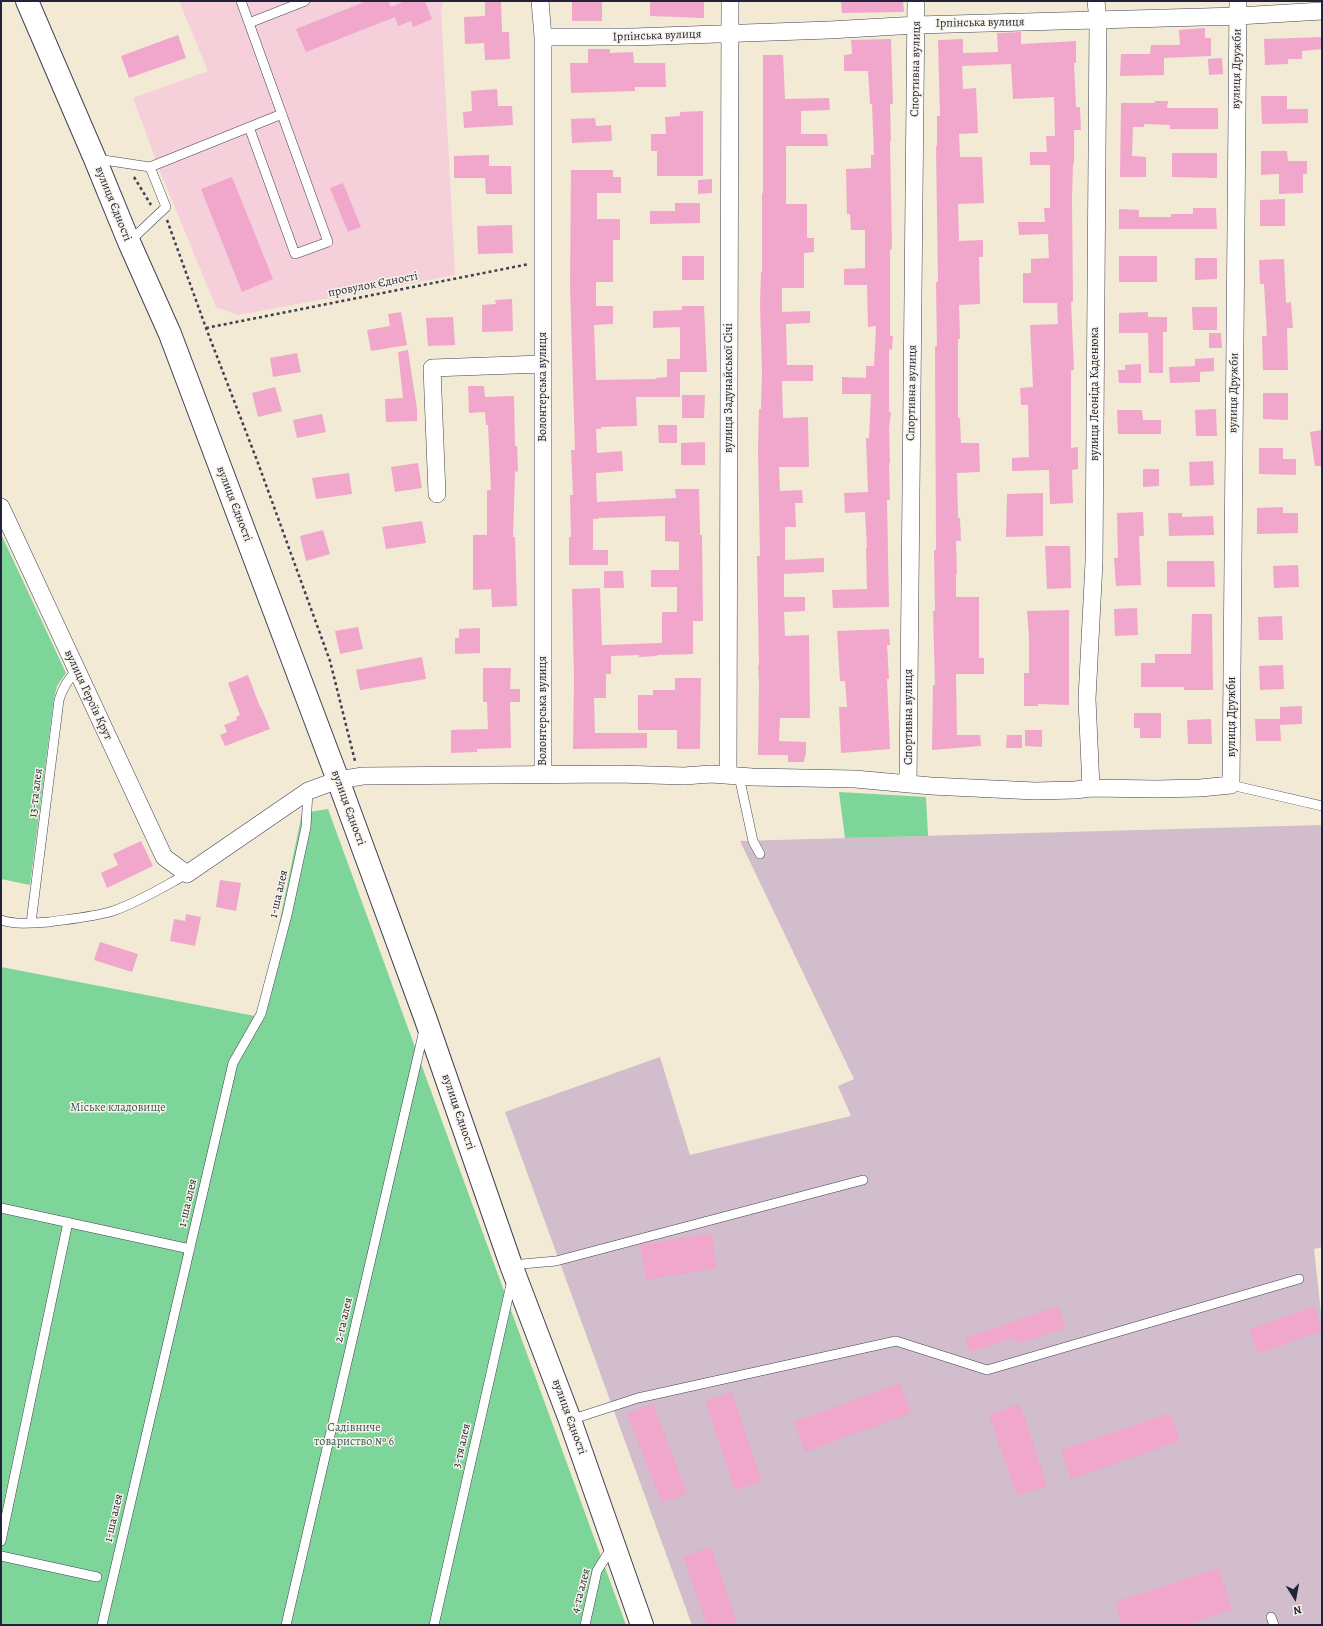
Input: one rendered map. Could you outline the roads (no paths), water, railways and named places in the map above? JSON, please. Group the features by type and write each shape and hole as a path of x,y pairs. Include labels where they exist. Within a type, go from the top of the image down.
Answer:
{"main road":[{"name":"вулиця Єдності","path":"27,1 95,159 128,242 170,334 338,780 426,1020 513,1269 570,1420 642,1625"}],"street":[{"name":"Волонтерська вулиця","path":"540,1 543,37 543,774"},
{"name":"вулиця Задунайської Січі","path":"730,1 733,776"},
{"name":"Спортивна вулиця","path":"908,784 916,1"},
{"name":"вулиця Леоніда Каденюка","path":"1091,788 1088,700 1094,562 1098,20 1096,1"},
{"name":"Ірпінська вулиця","path":"543,37 633,37 730,34 916,24 1098,20 1238,8 1322,11"},
{"name":"вулиця Дружби","path":"1231,785 1238,8"},
{"path":"437,494 432,368 542,364"},
{"name":"вулиця Героїв Крут","path":"1,507 164,857 187,874"},
{"path":"187,874 308,791 338,780 363,776 618,774 673,776 711,774 733,776 855,779 908,784 1034,791 1063,791 1091,788 1156,789 1231,785"}],"lane":[{"path":"241,1 328,242 295,254 249,127"},
{"path":"249,23 305,1"},
{"path":"95,159 150,166 282,114"},
{"path":"128,242 166,207 150,166"},
{"name":"13-та алея","path":"31,923 60,700 63,688 69,678 77,670"},
{"path":"733,776 753,841 760,854"},
{"path":"1231,785 1322,806"},
{"name":"1-ша алея","path":"102,1625 233,1062 261,1014 287,915 306,828 308,791"},
{"path":"1,920 7,922 31,923 76,919 112,911 151,894 187,874"},
{"name":"2-га алея","path":"286,1625 426,1020"},
{"path":"513,1269 556,1261 863,1180"},
{"path":"1,1208 190,1249"},
{"path":"1,1540 68,1222"},
{"name":"3-тя алея","path":"434,1625 513,1269"},
{"path":"570,1420 638,1398 896,1341 986,1370 1299,1279"},
{"name":"4-та алея","path":"585,1625 597,1571 614,1544"},
{"path":"1,1556 97,1577"}],"park label":[{"name":"Міське кладовище","path":"118,1108"},
{"name":"Садівниче товариство № 6","path":"354,1435"}]}
